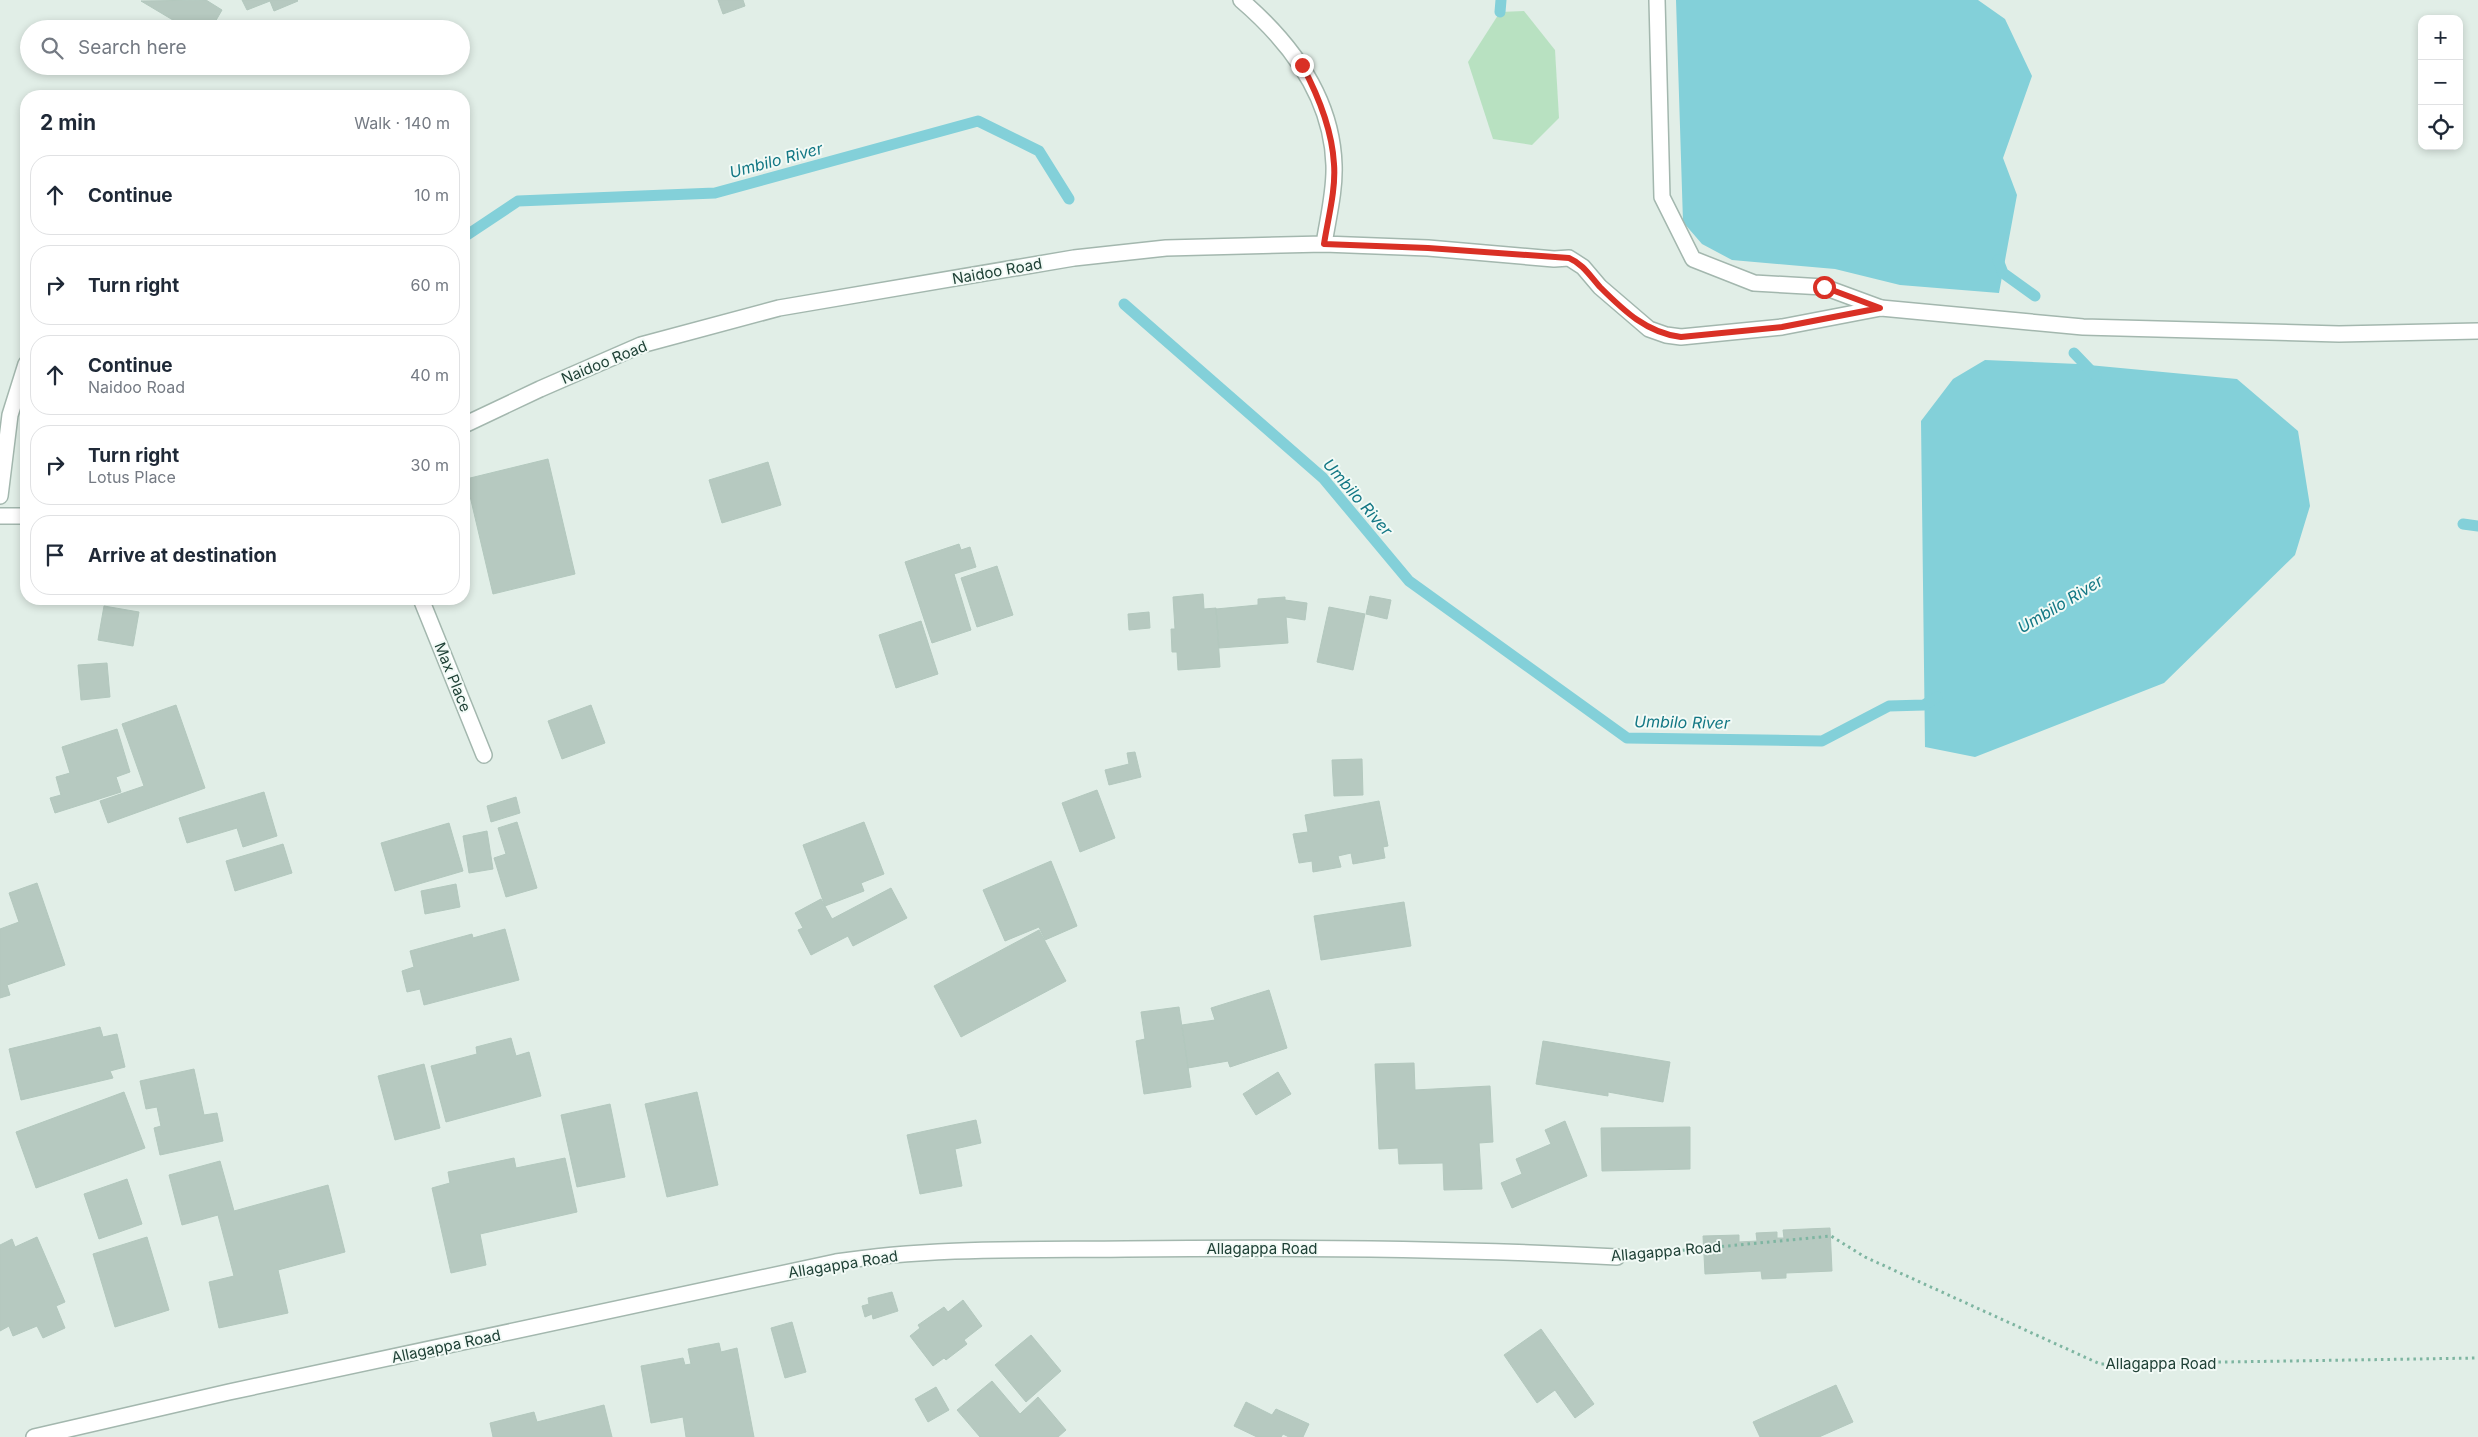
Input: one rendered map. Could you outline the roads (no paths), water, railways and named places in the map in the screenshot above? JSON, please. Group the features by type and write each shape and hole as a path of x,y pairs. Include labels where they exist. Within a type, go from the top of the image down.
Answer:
{"street":[{"path":"1241,0 1259,15 1291,50 1312,85 1328,131 1334,163 1334,182 1324,244"},
{"path":"1657,0 1662,197 1693,259 1754,283 1824,287 1880,308 2083,327 2339,334 2478,332"},
{"name":"Naidoo Road","path":"470,422 641,345 779,308 1118,251 1324,244 1428,248 1554,258 1564,257 1573,260 1583,267 1631,316 1649,329 1666,335 1681,337 1782,327 1880,308"},
{"path":"0,496 10,415 20,383"},
{"path":"0,516 20,516"},
{"name":"Max Place","path":"423,605 484,755"},
{"name":"Allagappa Road","path":"34,1437 239,1390 836,1262 879,1256 970,1251 1305,1247 1484,1250 1617,1257"}],"water":[{"path":"1676,0 1978,0 2005,19 2032,76 2003,158 2017,195 1999,293 1900,285 1835,269 1732,260 1702,244 1683,222"},
{"path":"1985,360 2078,364 2237,379 2298,431 2310,506 2295,555 2164,683 1975,757 1925,747 1921,421 1953,379"}],"waterway":[{"name":"Umbilo River","path":"1500,12 1501,0"},
{"name":"Umbilo River","path":"470,233 518,201 715,193 978,121 1039,151 1069,199"},
{"path":"1998,260 2003,273 2035,296"},
{"name":"Umbilo River","path":"1124,304 1323,478 1409,581 1627,738 1822,741 1889,706 1924,705 1937,697"},
{"path":"2074,353 2096,376"},
{"name":"Umbilo River","path":"2463,524 2478,526"}]}
